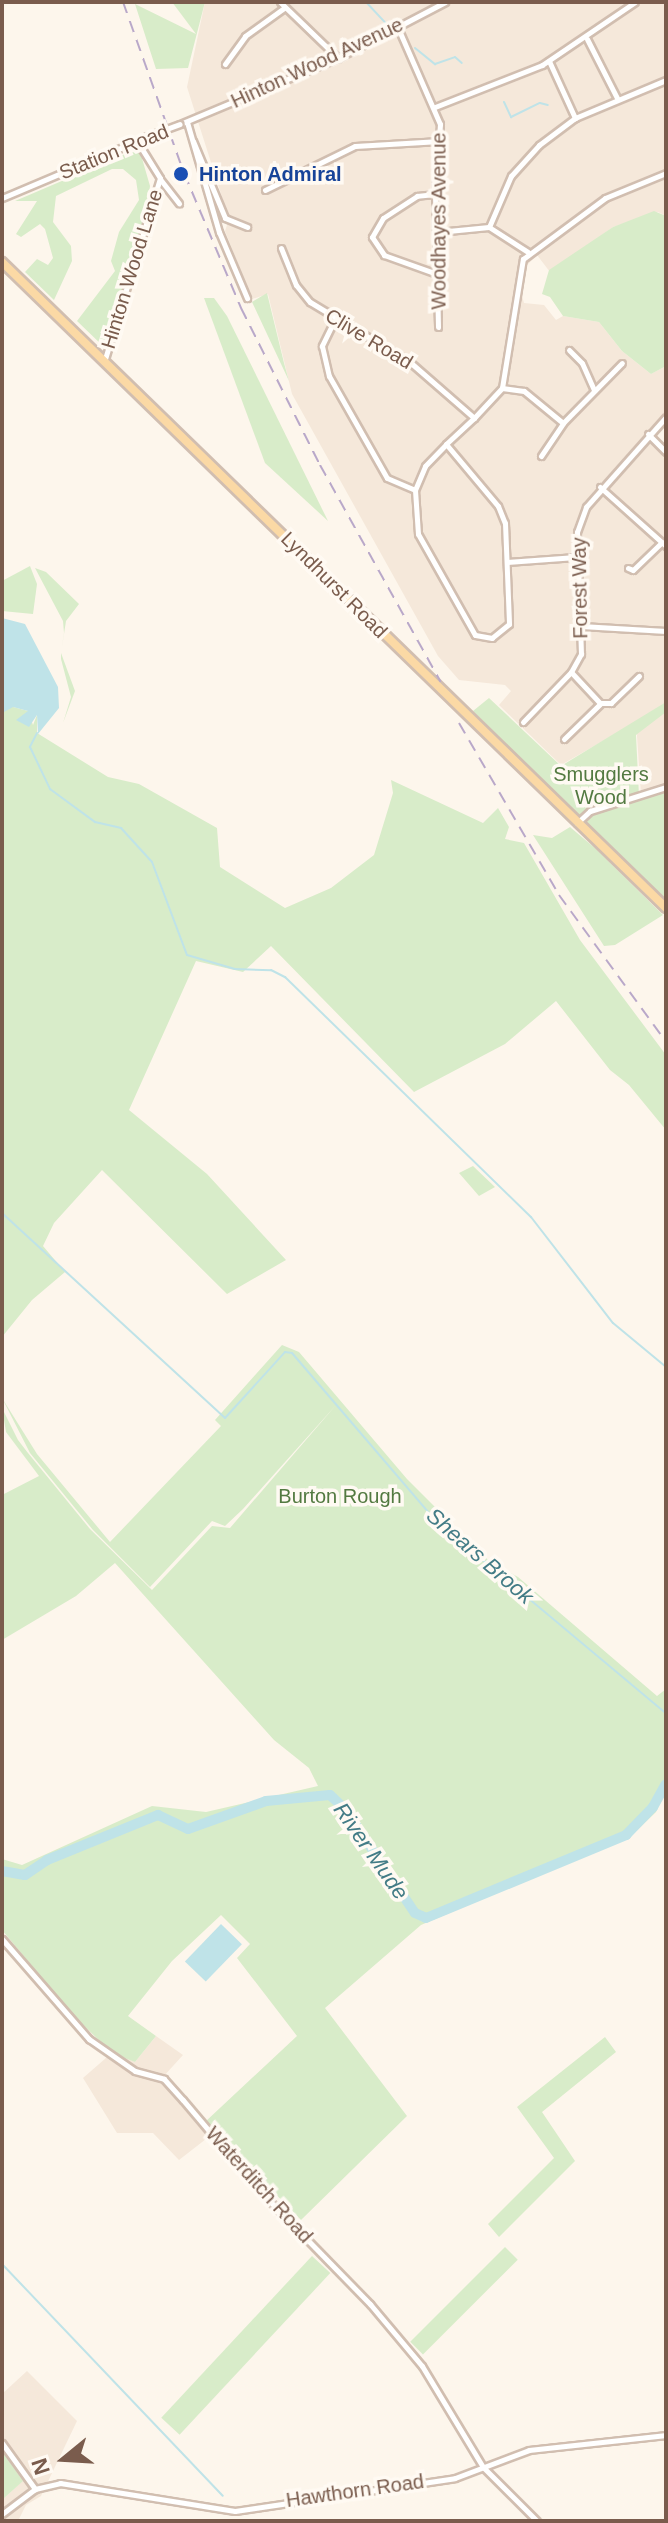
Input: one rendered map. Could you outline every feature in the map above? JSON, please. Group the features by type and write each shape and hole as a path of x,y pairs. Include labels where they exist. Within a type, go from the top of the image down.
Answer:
{"main road":[{"name":"Lyndhurst Road","path":"2,262 666,908"}],"street":[{"name":"Hinton Wood Avenue","path":"184,123 338,58 445,2"},
{"path":"435,107 549,61 587,39 635,2"},
{"path":"225,64 245,36 282,5 338,58"},
{"name":"Woodhayes Avenue","path":"398,28 435,107 440,141 435,194 440,275 438,327"},
{"path":"587,39 617,98"},
{"path":"549,61 575,118"},
{"path":"489,227 523,159 575,118 666,80"},
{"name":"Station Road","path":"2,198 184,123 192,140 219,232 247,298"},
{"name":"Hinton Wood Lane","path":"140,140 176,204"},
{"path":"192,140 225,218 247,227"},
{"path":"265,190 355,146 440,141"},
{"path":"446,444 502,514 509,624 492,638 475,635 418,534 415,490 425,466 446,444 474,418 502,388 513,343 516,276 528,252 605,198 666,173"},
{"name":"Hinton Wood Lane","path":"105,359 160,178"},
{"path":"435,194 417,196 383,218 372,237 384,255 440,275"},
{"path":"438,232 489,227 528,252"},
{"name":"Clive Road","path":"281,248 296,285 334,321 411,363 474,418"},
{"path":"334,321 322,346 329,376 387,478 415,490"},
{"path":"569,350 582,363 594,390"},
{"path":"541,456 563,423 622,363"},
{"path":"502,388 524,391 563,423"},
{"name":"Forest Way","path":"523,722 571,672 581,654 577,532 600,487 666,417"},
{"path":"648,434 666,452"},
{"path":"600,487 664,544 632,571"},
{"path":"507,562 576,557"},
{"path":"581,626 666,631"},
{"path":"571,672 600,703"},
{"path":"564,739 600,703 611,703 639,676"},
{"path":"577,823 590,811 666,787"},
{"name":"Waterditch Road","path":"2,1939 89,2039 135,2071 164,2079 260,2191 370,2304 422,2366 483,2467 537,2521"},
{"name":"Hawthorn Road","path":"35,2489 76,2484 235,2511 455,2478 529,2450 666,2435"},
{"path":"2,2443 35,2489 2,2514"}],"shaded area":[{"path":"205,2 666,2 666,216 658,212 613,227 550,272 537,255 523,269 520,288 524,303 544,305 556,320 563,316 599,322 622,351 651,374 666,366 666,417 648,434 666,452 666,787 641,794 636,722 561,765 499,705 511,691 505,685 459,680 438,656 292,394 268,294 252,299 225,231 229,219 187,87"},
{"path":"156,2036 183,2055 163,2077 215,2132 179,2160 153,2133 117,2133 83,2078 114,2051 135,2062"},
{"path":"27,2371 77,2421 41,2496 26,2505 18,2521 2,2521 2,2500 30,2474 2,2439 2,2394"}],"green space":[{"path":"172,2 205,2 188,68 156,69 135,4 196,34"},
{"path":"139,148 150,186 146,217 105,348 77,321 115,271 111,261 119,232 139,200 136,180 123,169 112,169 56,196 53,222 71,246 72,261 54,300 25,272 37,259 48,265 53,258 45,229 40,224 21,237 16,234 37,201 15,201"},
{"path":"654,211 666,216 666,366 651,374 622,351 599,322 563,316 550,297 542,294 549,270 613,227"},
{"path":"267,293 284,363 289,381 252,302"},
{"path":"204,298 214,298 227,316 328,521 265,463"},
{"path":"30,566 37,584 33,614 2,611 2,581"},
{"path":"35,568 46,572 79,604 66,621 61,653 63,621"},
{"path":"61,653 75,691 63,723 71,697"},
{"name":"Smugglers Wood","path":"489,698 561,766 666,702 666,712 636,735 639,796 666,788 666,904 473,711"},
{"path":"2,704 28,711 33,725 37,715 37,733 108,777 139,784 217,828 220,867 285,908 331,888 374,855 393,793 391,780 483,823 498,808 509,827 505,839 524,843 580,940 666,1055 666,1130 629,1085 610,1070 556,1001 505,1044 414,1092 271,946 243,972 196,961 129,1110 207,1174 286,1260 227,1294 102,1170 54,1223 43,1246 65,1272 32,1300 2,1337"},
{"path":"570,827 663,915 615,945 604,946 533,835 552,838"},
{"path":"473,1166 495,1187 479,1196 459,1173"},
{"name":"Burton Rough","path":"282,1345 299,1352 407,1479 489,1561 518,1577 657,1696 666,1689 666,1791 656,1812 631,1836 421,1925 325,2008 407,2116 301,2220 205,2122 297,2036 237,1958 250,1944 221,1915 172,1961 128,2016 156,2036 135,2062 112,2053 71,2013 2,1930 2,1859 22,1865 152,1806 206,1812 318,1786 309,1768 274,1740 115,1563 76,1596 2,1640 2,1495 39,1476 6,1432 2,1408 18,1440 90,1529 152,1590 212,1526 230,1528 336,1405 243,1509 225,1526 212,1521 150,1587 93,1530 30,1453 2,1398 37,1454 110,1542 221,1426 215,1420"},
{"path":"605,2037 616,2052 542,2112 575,2161 499,2237 488,2224 554,2158 517,2107"},
{"path":"505,2247 518,2260 423,2354 410,2342"},
{"path":"312,2256 330,2273 180,2435 161,2418"},
{"path":"2,2451 23,2481 2,2500"}],"water":[{"path":"2,618 25,624 58,687 59,708 38,734 37,715 29,727 16,720 28,711 13,707 4,712"},
{"path":"221,1924 242,1944 206,1982 185,1961"}],"waterway":[{"path":"366,2 388,26"},
{"path":"415,48 435,64 455,57 462,63"},
{"path":"504,102 511,117 540,103 548,105"},
{"path":"37,733 30,747 50,789 95,822 121,828 152,862 187,955 235,969 271,970 285,977 531,1217 613,1323 666,1367"},
{"name":"Shears Brook","path":"2,1213 225,1418 285,1352 292,1353 436,1521 666,1713"},
{"name":"River Mude","path":"2,1871 25,1875 47,1860 158,1815 188,1829 266,1801 330,1795 345,1809 415,1913 426,1918 626,1835 653,1807 666,1784"},
{"path":"2,2264 223,2496"}],"railway":[{"path":"123,2 184,173 241,308 320,465 441,682"},
{"path":"459,723 559,895 666,1042"}],"place":[{"name":"Hinton Admiral","path":"181,174"}]}
